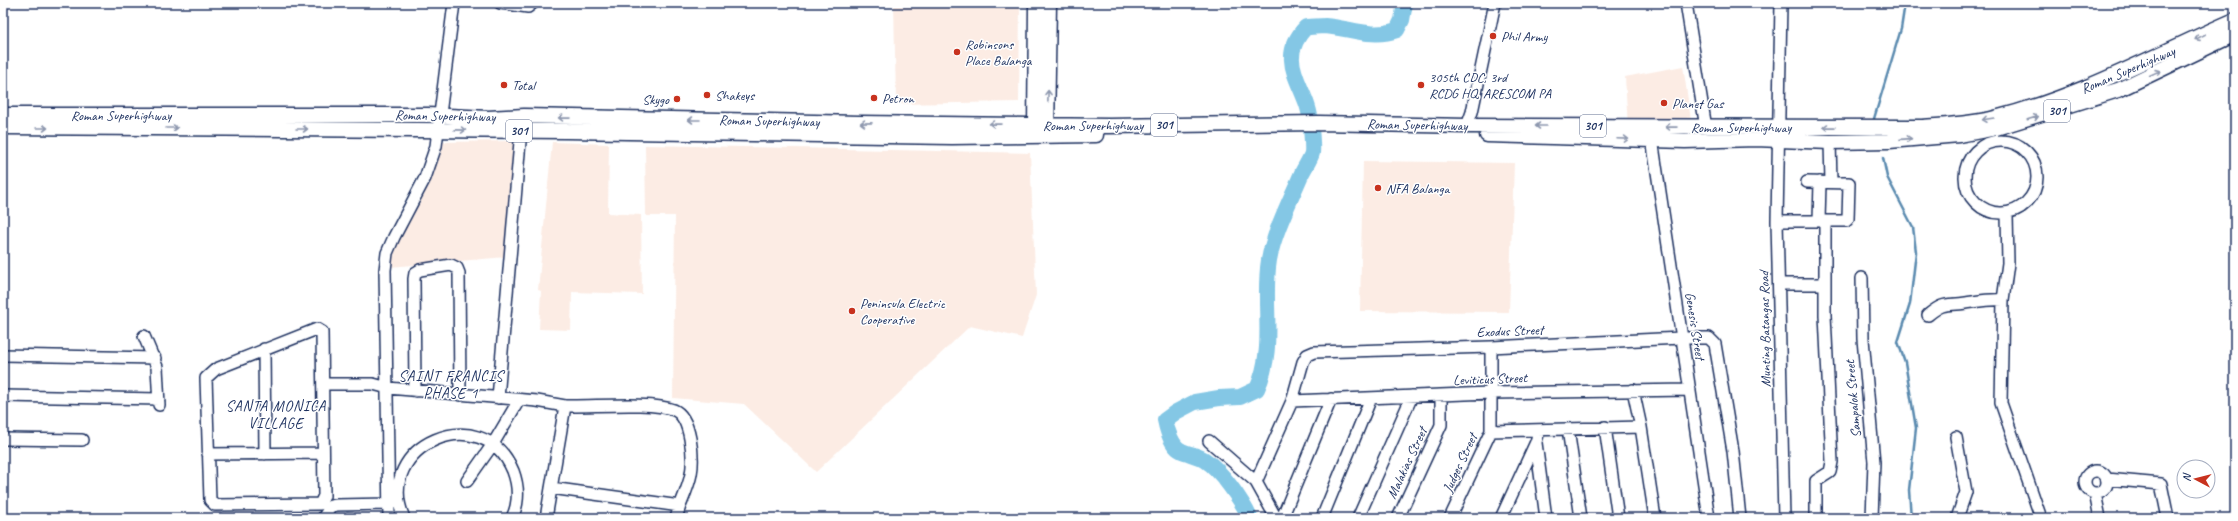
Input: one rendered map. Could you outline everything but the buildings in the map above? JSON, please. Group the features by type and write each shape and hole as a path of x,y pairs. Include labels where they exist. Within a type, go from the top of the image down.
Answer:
{"main road":[{"path":"1036,3 1041,130"},
{"path":"1041,130 1049,3"},
{"name":"Roman Superhighway","path":"1318,128 1652,139 1922,127 1994,118 2070,95 2112,78 2235,20"},
{"name":"Roman Superhighway","path":"3,115 438,123 1041,130 1466,126 1706,128 1779,133 1830,142 1998,135 2118,90 2235,34"},
{"name":"Roman Superhighway","path":"3,127 438,123 521,130 952,137 1041,130"}],"street":[{"path":"388,518 388,388 385,270 387,253 425,178 436,146 454,3"},
{"path":"500,3 528,7 532,3"},
{"path":"1466,126 1472,112 1495,3"},
{"path":"1686,3 1706,128"},
{"name":"Munting Batangas Road","path":"1782,3 1777,221 1784,518"},
{"path":"498,398 521,130"},
{"path":"1998,135 2017,144 2031,156 2037,174 2035,192 2024,206 2007,214 1987,212 1972,199 1965,185 1965,169 1972,155 1998,135"},
{"name":"Genesis Street","path":"1652,139 1709,518"},
{"path":"1816,518 1816,481 1830,472 1832,462 1822,221 1830,142"},
{"path":"1777,221 1846,221 1850,214 1849,183 1807,182"},
{"path":"2007,214 2008,263 2003,300 2001,403 2041,518"},
{"path":"415,391 415,273 420,270 451,266 457,268 459,273 460,395"},
{"name":"Sampalok Street","path":"1862,278 1863,339 1874,462 1872,518"},
{"path":"1779,284 1825,284"},
{"path":"1928,315 1947,304 1966,303 1984,299 2003,300"},
{"path":"317,329 322,332 324,384 324,496 320,504 215,505 212,503 208,454 206,378 216,369 264,349 317,329"},
{"path":"3,396 159,402 157,366 155,358 144,336"},
{"name":"Exodus Street","path":"1256,482 1292,401 1303,362 1307,355 1314,352 1491,347 1709,338 1715,344 1733,451 1740,518"},
{"name":"Judges Street","path":"1450,518 1491,431 1491,347"},
{"path":"264,349 265,454"},
{"path":"3,355 155,358"},
{"path":"324,384 373,384 388,388 519,400 564,406 649,406 676,411 684,419 692,449 691,475 676,518"},
{"path":"1633,390 1641,427 1655,518"},
{"name":"Leviticus Street","path":"1292,401 1490,393 1690,390"},
{"path":"1358,518 1412,396"},
{"name":"Malakias Street","path":"1398,518 1441,424 1441,396"},
{"path":"1322,518 1371,398"},
{"path":"1282,518 1331,399"},
{"path":"467,480 493,444 519,400"},
{"path":"546,518 564,406"},
{"path":"1491,431 1539,431 1641,427"},
{"path":"1605,428 1618,518"},
{"path":"1568,430 1581,518"},
{"path":"1501,518 1536,442 1539,431"},
{"path":"3,434 3,439 82,440"},
{"path":"404,518 400,508 399,485 406,463 422,446 442,436 467,434 493,444 508,460 517,483 517,508 512,518"},
{"path":"1956,437 1966,492 1957,518"},
{"path":"1209,441 1256,482 1276,518"},
{"path":"1536,442 1546,518"},
{"path":"208,454 323,453"},
{"path":"2092,471 2098,471 2103,473 2107,478 2107,486 2102,492 2095,493 2086,487 2087,475 2092,471"},
{"path":"2107,478 2161,484 2168,518"},
{"path":"551,488 680,506"},
{"path":"2095,493 2100,518"},
{"path":"1508,502 1511,518"},
{"path":"323,518 331,506 388,504"}],"shaded area":[{"name":"Robinsons Place Balanga","path":"894,3 1020,3 1019,102 896,104"},
{"path":"1683,66 1692,127 1628,128 1625,77"},
{"path":"516,141 506,257 390,267 387,252 440,142"},
{"path":"552,142 609,144 608,213 641,215 642,294 572,292 571,330 539,329 541,291 538,290"},
{"name":"Peninsula Electric Cooperative","path":"645,145 1030,153 1036,295 1022,338 970,326 816,472 744,404 673,398 675,216 646,216"},
{"path":"1363,161 1514,163 1509,312 1360,311"}],"waterway":[{"path":"1250,518 1242,503 1218,471 1200,457 1182,451 1175,446 1165,420 1176,412 1195,402 1219,398 1240,397 1257,389 1263,373 1266,358 1268,325 1267,276 1271,249 1283,217 1312,153 1309,112 1292,64 1292,52 1296,40 1306,27 1325,26 1370,33 1397,30 1402,20 1405,3"},
{"path":"1873,122 1901,29 1905,3"},
{"path":"1883,158 1887,177 1913,227 1916,252 1910,304 1898,342 1905,362 1916,428 1909,490 1911,518"}],"place":[{"name":"Phil Army","path":"1493,36"},
{"name":"Robinsons Place Balanga","path":"957,52"},
{"name":"Total","path":"504,85"},
{"name":"305th CDC, 3rd RCDG HQ, ARESCOM PA","path":"1421,85"},
{"name":"Shakeys","path":"707,95"},
{"name":"Petron","path":"874,98"},
{"name":"Skygo","path":"677,99"},
{"name":"Planet Gas","path":"1664,103"},
{"name":"NFA Balanga","path":"1378,188"},
{"name":"Peninsula Electric Cooperative","path":"852,311"}],"district":[{"name":"SAINT FRANCIS PHASE 1","path":"451,384"},
{"name":"SANTA MONICA VILLAGE","path":"276,414"}]}
